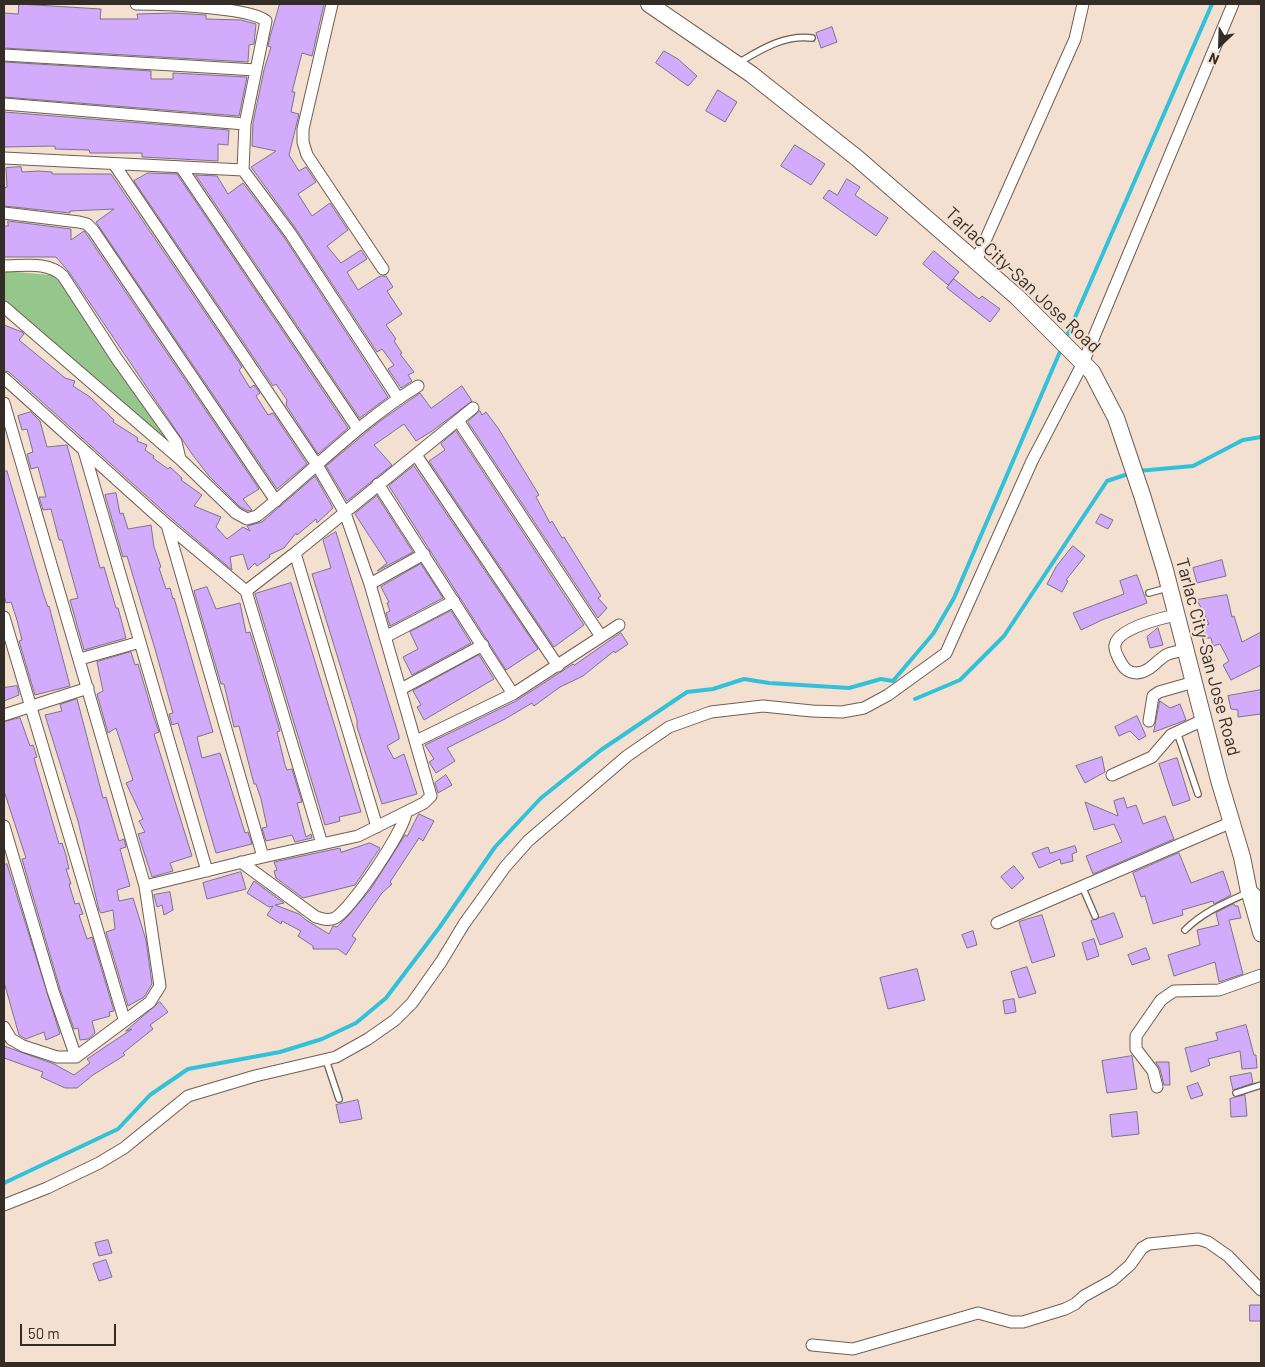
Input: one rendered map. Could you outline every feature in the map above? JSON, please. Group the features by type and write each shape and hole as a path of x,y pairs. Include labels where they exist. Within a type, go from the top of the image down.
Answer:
{"main road":[{"name":"Tarlac City-San Jose Road","path":"649,4 736,64 857,158 976,261 1045,325 1079,358 1098,382 1116,418 1142,495 1169,587 1232,822 1255,898"}],"street":[{"path":"136,4 234,11 264,19 266,27 245,124 243,170 290,233 398,398"},
{"path":"332,4 303,129 303,142 307,155 383,269"},
{"path":"976,261 1075,39 1083,4"},
{"path":"4,1205 62,1181 99,1163 124,1148 188,1096 246,1078 326,1060 347,1052 395,1020 412,1003 441,962 464,924 505,867 528,841 606,773 669,727 711,712 763,706 842,712 864,708 888,695 946,653 1079,358 1233,4"},
{"path":"4,55 256,70"},
{"path":"4,104 245,124"},
{"path":"4,158 243,170"},
{"path":"114,164 317,465 345,513 370,584 431,796 428,801 358,836 263,856 145,886"},
{"path":"181,167 358,429"},
{"path":"4,213 79,222 87,224 93,230 276,501"},
{"path":"4,266 44,266 56,269 64,276 117,359 176,442 180,459"},
{"path":"4,307 180,459 230,507 247,519 257,516 358,429 398,398 418,386"},
{"path":"4,378 167,525 246,591 322,844"},
{"path":"4,403 145,886 160,986 150,1002 124,1019 76,1058 57,1056 23,1046 11,1040 4,1027"},
{"path":"246,591 473,408"},
{"path":"458,422 600,635"},
{"path":"84,450 207,871"},
{"path":"416,455 558,666"},
{"path":"378,484 514,694"},
{"path":"167,525 263,856"},
{"path":"295,553 378,826"},
{"path":"370,584 424,554"},
{"path":"386,637 454,601"},
{"path":"1176,615 1137,627 1120,636 1115,643 1115,651 1123,667 1130,672 1137,673 1151,668 1165,656 1185,650"},
{"path":"4,617 124,1019"},
{"path":"416,741 514,694 558,666 600,635 619,625"},
{"path":"80,659 140,642"},
{"path":"400,689 483,644"},
{"path":"1149,721 1153,696 1159,692 1194,682"},
{"path":"4,715 88,688"},
{"path":"1112,775 1152,757 1171,735 1204,720"},
{"path":"241,862 316,917 332,919 348,906 374,869 400,829 406,812"},
{"path":"997,923 1232,822"},
{"path":"4,826 53,991 76,1058"},
{"path":"1255,898 1261,934"},
{"path":"1157,1087 1153,1071 1136,1049 1136,1036 1161,1000 1174,992 1219,990 1261,975"},
{"path":"812,1345 853,1349 978,1313 1011,1322 1023,1322 1065,1310 1084,1296 1113,1280 1130,1265 1142,1248 1158,1243 1198,1239 1208,1242 1228,1256 1261,1290"}],"lane":[{"path":"736,64 780,40 797,36 812,38"},
{"path":"1149,594 1169,587"},
{"path":"1177,732 1198,794"},
{"path":"1082,886 1095,916"},
{"path":"1185,930 1194,920 1218,906 1255,898"},
{"path":"326,1060 339,1099"},
{"path":"1236,1093 1261,1085"}],"green space":[{"path":"4,271 63,276 191,471 4,313"}],"building":[{"path":"19,4 101,9 100,19 138,19 137,14 174,13 206,15 206,19 241,20 256,24 254,44 249,45 248,62 4,48 4,13 18,14"},
{"path":"280,4 324,4 312,56 302,53 292,92 295,92 291,112 299,114 289,155 299,171 306,167 316,182 298,194 312,216 330,203 348,230 327,246 341,263 361,250 367,259 347,272 358,290 380,276 386,276 393,287 387,291 402,314 386,325 396,339 394,341 402,353 400,354 414,372 408,375 412,381 401,388 388,369 394,365 382,349 377,352 296,229 251,167 276,151 252,146 253,123 264,70 271,47 268,46"},
{"path":"832,27 837,42 821,48 816,33"},
{"path":"664,51 678,59 697,76 688,86 656,63"},
{"path":"4,62 151,71 151,79 173,79 173,73 247,77 239,116 4,97"},
{"path":"718,90 737,102 725,122 706,111"},
{"path":"4,112 229,130 228,145 218,144 218,161 142,157 142,153 90,153 89,150 55,149 55,146 4,147"},
{"path":"795,145 825,164 811,185 781,166"},
{"path":"21,167 22,172 111,174 242,367 239,370 250,388 254,385 260,393 256,396 268,415 273,413 307,464 277,489 96,222 114,209 70,211 70,213 4,206 4,188 7,187 6,168"},
{"path":"148,173 177,174 348,428 318,454 286,405 287,400 276,384 273,386 134,181"},
{"path":"196,175 217,176 228,194 243,183 284,237 388,397 360,418"},
{"path":"847,179 860,187 855,195 888,218 876,236 823,198 829,190 837,195"},
{"path":"8,221 71,229 71,240 84,231 259,489 243,499 252,510 248,511 240,507 209,476 192,454 69,272 56,257 4,257 4,226 8,226"},
{"path":"934,251 959,272 948,285 923,264"},
{"path":"954,279 979,299 982,296 1000,309 990,322 947,288"},
{"path":"4,325 22,332 24,334 19,340 65,378 75,381 73,386 90,397 114,420 113,422 138,438 137,441 147,445 145,450 154,456 153,458 168,469 170,467 182,478 181,480 202,495 194,506 221,517 216,527 227,539 243,527 250,531 247,526 262,522 315,476 333,508 317,523 316,519 297,535 296,533 284,548 269,555 270,557 257,566 255,563 248,570 243,554 230,557 232,570 172,519 9,372 4,371"},
{"path":"462,386 472,401 432,431 416,441 404,424 374,445 392,465 347,501 326,466 380,421 420,393 431,408"},
{"path":"480,411 482,415 486,412 498,428 539,495 536,497 550,523 552,521 562,538 564,537 601,596 598,598 607,608 598,618 468,422"},
{"path":"31,412 40,421 47,447 67,445 100,568 104,567 126,638 84,650 70,600 78,598 62,540 59,540 51,509 43,510 39,497 46,497 38,467 31,469 27,454 33,452 27,429 22,430 18,416"},
{"path":"456,431 584,625 554,647 429,461 445,450 441,444"},
{"path":"414,466 538,649 506,670 389,486"},
{"path":"7,471 44,596 49,606 70,686 35,695 19,641 22,640 17,620 11,602 6,603 4,595 4,472"},
{"path":"116,493 120,514 123,513 128,529 151,525 154,547 161,567 159,568 166,589 170,588 174,598 213,732 197,737 202,758 220,753 245,833 248,832 252,844 216,853 178,723 172,725 169,714 173,713 155,649 127,556 123,557 105,495"},
{"path":"377,496 413,552 377,571 387,563 355,514"},
{"path":"1101,514 1113,520 1108,529 1096,523"},
{"path":"336,532 399,736 399,739 387,746 394,759 404,754 417,794 382,804 312,574 331,568 323,540"},
{"path":"1073,546 1085,556 1066,580 1068,581 1062,592 1047,584 1056,567"},
{"path":"1222,560 1226,576 1197,583 1193,568"},
{"path":"421,564 443,598 390,626 386,613 390,611 387,603 389,602 381,587"},
{"path":"1137,575 1147,603 1081,630 1073,613 1124,594 1120,581"},
{"path":"291,583 361,812 339,817 340,821 325,825 255,594"},
{"path":"207,587 216,609 240,603 246,633 250,632 280,731 277,732 285,765 287,770 292,769 302,802 297,803 306,837 311,834 312,838 295,842 292,835 266,841 262,828 267,827 261,799 256,784 254,784 239,726 234,727 224,684 221,684 194,591"},
{"path":"1227,595 1232,617 1234,616 1242,642 1261,632 1261,665 1231,680 1223,665 1229,661 1220,644 1213,646 1211,638 1205,638 1201,626 1209,624 1197,600"},
{"path":"451,611 471,643 412,675 403,657 418,649 410,632"},
{"path":"1158,628 1163,645 1150,648 1147,637"},
{"path":"621,633 628,644 615,653 614,651 583,676 560,687 534,706 532,703 505,719 447,748 455,761 436,773 429,762 434,759 425,745 516,701"},
{"path":"131,652 135,665 138,664 159,732 154,734 192,856 170,863 173,871 152,877 138,834 145,832 139,821 143,819 126,783 133,780 116,728 108,733 97,694 103,691 97,662"},
{"path":"479,655 494,679 424,720 417,707 421,705 413,691"},
{"path":"17,686 19,695 4,701 4,688"},
{"path":"1261,690 1261,714 1238,717 1238,710 1231,709 1228,696"},
{"path":"77,699 103,798 106,797 119,841 124,839 126,847 120,849 130,886 117,890 119,901 133,898 146,940 152,984 144,997 128,1006 106,932 115,929 113,910 101,913 99,910 78,821 45,715 62,711 60,705"},
{"path":"1160,701 1170,708 1180,704 1186,720 1154,732"},
{"path":"1137,716 1146,736 1139,740 1130,731 1119,736 1115,727"},
{"path":"20,718 30,746 33,745 37,757 34,758 59,844 62,843 66,855 69,869 66,869 75,904 79,903 83,914 79,915 87,939 92,937 114,1011 109,1012 110,1016 92,1021 95,1033 88,1039 80,1040 78,1028 74,1029 60,989 22,859 26,858 4,791 4,722"},
{"path":"1102,757 1105,772 1085,783 1076,766"},
{"path":"1177,758 1190,800 1173,806 1159,764"},
{"path":"446,775 452,785 438,793 435,783"},
{"path":"1124,798 1127,808 1136,805 1143,824 1165,816 1174,839 1093,874 1086,856 1122,842 1114,824 1094,830 1085,802 1118,816 1114,801"},
{"path":"419,814 434,821 423,841 419,838 390,882 392,884 382,893 352,936 356,939 346,955 338,949 313,949 313,946 298,936 301,931 282,921 281,924 267,915 273,906 269,907 247,893 254,881 284,903 275,905 299,914 329,934 333,926 337,927 370,890 405,835 407,836"},
{"path":"370,843 380,848 355,885 303,898 276,878 274,871 277,870 274,862 340,848 341,852"},
{"path":"1075,846 1077,852 1072,854 1073,861 1061,864 1060,859 1039,868 1032,853 1048,847 1050,853"},
{"path":"1179,853 1191,883 1223,871 1231,895 1214,904 1213,901 1182,910 1183,915 1153,924 1145,896 1141,897 1133,873"},
{"path":"7,864 60,1034 46,1040 44,1032 26,1039 19,1035 4,982 4,865"},
{"path":"1014,866 1024,878 1012,889 1001,877"},
{"path":"241,872 246,889 207,899 203,883"},
{"path":"170,892 173,910 164,915 162,905 157,907 154,895"},
{"path":"1234,904 1238,906 1241,918 1229,920 1243,974 1219,982 1215,962 1174,976 1168,955 1200,945 1197,930 1219,925 1216,913"},
{"path":"1114,913 1123,937 1100,945 1091,921"},
{"path":"1042,915 1055,956 1032,963 1019,922"},
{"path":"973,931 977,945 967,948 962,935"},
{"path":"1094,939 1099,956 1087,960 1082,943"},
{"path":"1146,948 1150,959 1132,965 1128,955"},
{"path":"1027,967 1036,993 1019,998 1011,972"},
{"path":"917,969 925,1000 888,1009 880,978"},
{"path":"1014,999 1016,1012 1005,1014 1003,1001"},
{"path":"160,1002 168,1012 150,1025 153,1029 123,1053 125,1055 93,1075 77,1088 65,1088 41,1077 43,1072 4,1058 4,1046 54,1064 74,1075 90,1063 87,1059 132,1029 126,1031"},
{"path":"1246,1025 1254,1055 1256,1055 1257,1068 1242,1069 1240,1051 1208,1059 1210,1065 1191,1072 1185,1048 1218,1040 1216,1033"},
{"path":"1132,1056 1137,1089 1107,1093 1102,1061"},
{"path":"1156,1062 1169,1062 1170,1085 1164,1085"},
{"path":"1251,1073 1253,1083 1233,1090 1230,1077"},
{"path":"1198,1083 1203,1095 1191,1099 1187,1087"},
{"path":"1245,1095 1247,1116 1231,1117 1230,1099"},
{"path":"358,1100 362,1119 340,1123 336,1105"},
{"path":"1137,1112 1139,1134 1112,1137 1110,1115"},
{"path":"108,1240 112,1253 99,1256 95,1243"},
{"path":"106,1260 112,1277 99,1281 93,1264"},
{"path":"1250,1305 1261,1305 1261,1321 1250,1321"}],"waterway":[{"path":"1066,338 1212,4"},
{"path":"4,1183 118,1129 150,1095 188,1069 280,1052 322,1039 356,1023 386,998 439,928 495,847 541,798 601,750 687,692 713,689 744,679 769,683 849,688 881,679 893,681 933,634 954,598 1062,347"},
{"path":"1138,471 1193,466 1243,440 1261,437"},
{"path":"915,699 960,680 1004,636 1107,481 1131,473"}]}
